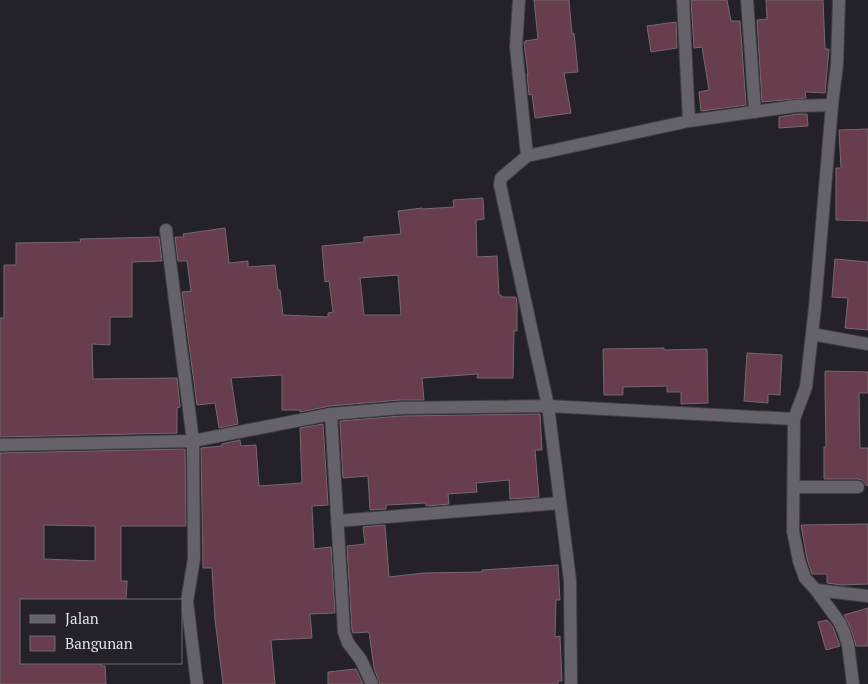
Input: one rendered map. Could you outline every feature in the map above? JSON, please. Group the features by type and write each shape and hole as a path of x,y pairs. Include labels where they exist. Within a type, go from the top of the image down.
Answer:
{"street":[{"path":"519,0 516,47 527,156"},
{"path":"683,0 689,121"},
{"path":"746,0 755,112"},
{"path":"839,0 837,64 815,308 806,387 794,419 793,531 799,561 805,578 840,623 844,632 848,645 853,684"},
{"path":"571,684 570,580 548,406 500,185 501,178 527,156 689,121 796,106 832,105"},
{"path":"166,230 193,441 194,559 187,601 197,684"},
{"path":"812,333 868,344"},
{"path":"0,445 193,441 331,414 401,408 548,406 794,419"},
{"path":"331,414 344,632 348,643 362,660 372,684"},
{"path":"794,487 858,486"},
{"path":"338,521 560,504"},
{"path":"816,590 868,596"}],"building":[{"path":"534,0 569,0 578,72 564,73 571,113 535,118 532,94 529,95 524,43 525,41 538,39"},
{"path":"691,0 727,0 731,21 740,21 746,105 701,111 699,92 709,90 702,47 694,48"},
{"path":"766,0 823,0 825,49 829,49 825,93 805,92 806,98 762,102 757,20 767,19"},
{"path":"676,22 677,48 651,52 647,26"},
{"path":"807,114 808,126 779,128 779,117"},
{"path":"868,129 868,221 836,220 836,168 841,168 839,130"},
{"path":"483,198 484,219 476,220 477,257 497,256 499,295 501,297 516,297 517,303 517,331 514,331 513,378 477,378 478,374 422,378 424,400 400,400 330,406 300,412 300,410 282,410 282,375 231,378 238,424 219,428 215,403 197,405 182,292 191,291 187,261 178,261 175,237 184,237 183,234 225,228 229,263 248,261 248,267 275,265 283,315 328,317 328,313 333,312 329,281 325,282 322,246 364,242 364,237 401,234 398,211 454,207 453,200","holes":["398,275 401,315 364,315 360,278"]},
{"path":"159,237 162,261 132,262 132,317 110,317 110,345 92,344 93,379 177,378 180,407 177,408 177,433 0,437 0,318 4,318 4,265 16,265 16,243 81,242 80,239"},
{"path":"835,259 868,262 868,330 845,328 848,298 832,297"},
{"path":"664,348 664,350 707,349 708,403 681,404 681,392 667,392 667,386 623,387 623,395 604,395 603,349"},
{"path":"747,353 782,355 780,395 768,394 768,403 744,401"},
{"path":"825,371 868,372 868,393 859,393 860,448 868,448 868,486 858,479 824,479 824,447 826,447"},
{"path":"540,414 542,450 535,450 539,497 510,499 509,480 476,483 477,492 448,494 449,504 426,506 426,503 386,505 386,509 370,510 368,476 343,478 340,421 401,416"},
{"path":"323,424 328,505 312,506 314,549 331,547 335,613 310,614 312,638 271,640 275,684 223,684 215,620 212,568 203,568 201,448 222,446 222,444 240,440 241,446 256,445 259,486 302,483 300,428"},
{"path":"185,449 186,526 121,526 121,581 127,581 126,599 20,599 20,664 101,664 101,666 105,666 106,684 0,684 0,453","holes":["44,525 95,526 95,561 44,559"]},
{"path":"868,524 868,584 842,585 827,583 827,574 812,574 807,559 801,525"},
{"path":"385,525 389,577 423,573 482,572 482,570 558,565 560,600 556,600 555,637 560,636 562,681 558,681 558,684 380,684 374,668 369,632 353,633 352,630 347,546 365,544 363,527"},
{"path":"868,608 868,646 856,646 844,615"},
{"path":"827,620 833,627 840,646 826,650 818,622"},
{"path":"356,669 363,684 328,684 328,672"}]}
